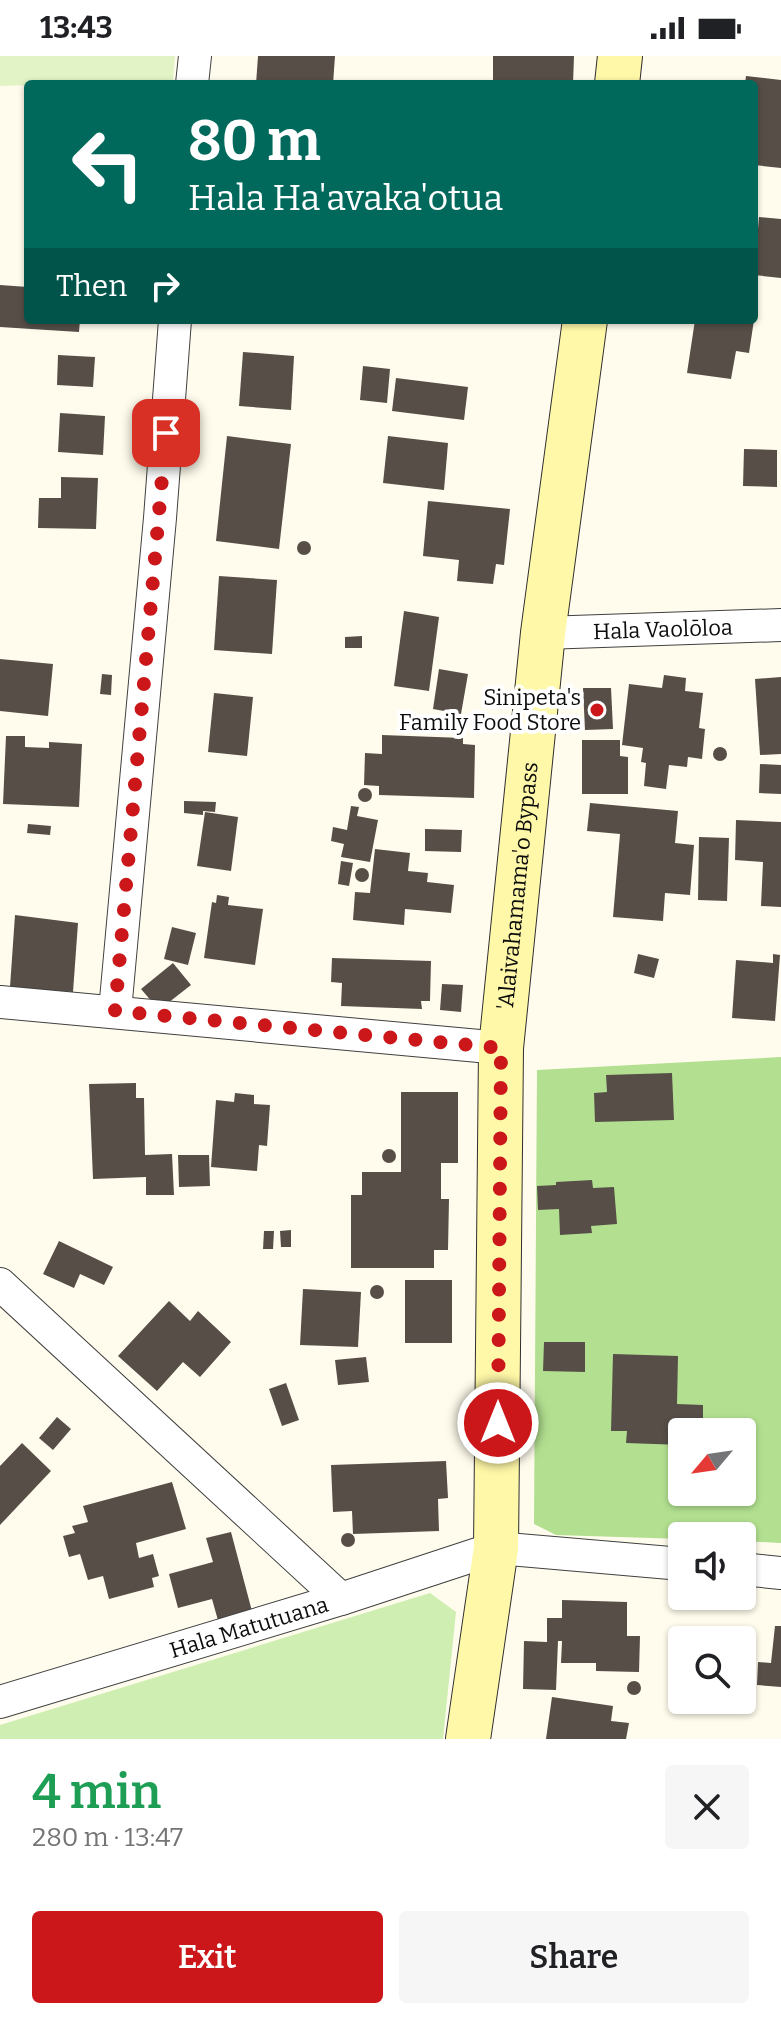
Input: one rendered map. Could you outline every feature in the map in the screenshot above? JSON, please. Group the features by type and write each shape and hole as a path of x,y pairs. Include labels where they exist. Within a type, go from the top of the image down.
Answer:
{"main road":[{"path":"617,80 620,56"},
{"name":"'Alaivahamama'o Bypass","path":"468,1739 496,1548 501,1048 543,633 584,324"}],"street":[{"path":"192,80 195,56"},
{"path":"115,1011 175,324"},
{"name":"Hala Vaolōloa","path":"543,633 781,625"},
{"path":"0,1002 501,1048"},
{"path":"0,1284 341,1599"},
{"path":"496,1548 668,1563"},
{"name":"Hala Matutuana","path":"0,1702 341,1599 496,1548"},
{"path":"756,1570 781,1573"}],"green space":[{"path":"0,56 175,56 173,80 24,80 24,85 0,86"},
{"path":"781,1057 781,1543 756,1542 756,1522 668,1522 668,1539 556,1535 534,1524 537,1070"},
{"path":"430,1593 456,1612 443,1739 0,1739 0,1725"}],"building":[{"path":"258,56 335,56 333,80 256,80"},
{"path":"493,56 574,56 573,80 493,80"},
{"path":"746,76 781,80 781,168 758,165 758,80 746,80"},
{"path":"759,217 781,219 781,278 758,275"},
{"path":"0,285 24,287 24,324 80,324 79,332 0,327"},
{"path":"694,324 753,324 749,353 736,351 731,379 687,373"},
{"path":"243,352 294,356 291,410 239,406"},
{"path":"58,355 95,357 93,387 57,385"},
{"path":"363,366 390,369 387,403 360,400"},
{"path":"396,378 468,387 464,420 392,411"},
{"path":"60,413 105,416 103,455 58,452"},
{"path":"227,436 291,444 279,549 216,541"},
{"path":"388,436 448,443 444,490 383,483"},
{"path":"744,449 777,450 777,487 743,486"},
{"path":"61,477 98,478 96,529 38,528 39,498 61,498"},
{"path":"428,501 510,509 504,565 496,564 493,584 457,581 459,560 423,556"},
{"path":"304,541 311,548 304,555 297,548"},
{"path":"219,576 277,580 272,654 214,650"},
{"path":"404,611 439,617 429,691 394,686"},
{"path":"362,636 362,648 345,648 345,637"},
{"path":"0,659 53,664 48,716 0,711"},
{"path":"439,669 468,674 461,714 433,709"},
{"path":"102,674 112,675 111,695 100,694"},
{"path":"664,675 686,678 685,691 703,693 699,728 705,729 702,759 688,757 687,767 669,765 666,789 644,786 646,763 641,762 643,748 622,745 629,684 662,688"},
{"path":"781,677 781,754 760,755 755,679"},
{"path":"583,688 611,688 613,729 585,730"},
{"path":"214,693 253,697 247,756 208,752"},
{"path":"382,735 463,738 463,744 475,745 474,798 379,795 379,786 364,785 365,753 382,754"},
{"path":"6,736 25,736 25,747 49,748 49,742 82,744 79,807 3,804"},
{"path":"582,740 620,740 620,756 628,757 628,794 582,794"},
{"path":"720,747 727,754 720,761 713,754"},
{"path":"760,764 781,765 781,794 759,793"},
{"path":"365,788 372,795 365,802 358,795"},
{"path":"184,801 216,802 215,812 203,811 203,815 184,813"},
{"path":"590,803 678,811 675,843 694,845 690,895 665,893 663,921 613,917 620,834 587,831"},
{"path":"351,806 359,807 357,816 378,820 370,862 341,857 344,844 331,841 333,827 347,830"},
{"path":"205,812 238,817 231,871 197,866"},
{"path":"736,820 781,822 781,907 761,906 763,862 735,860"},
{"path":"28,824 51,826 50,835 27,833"},
{"path":"425,829 462,830 461,852 425,851"},
{"path":"699,837 729,838 727,901 698,900"},
{"path":"375,849 410,853 408,871 428,873 427,882 454,885 451,913 405,909 404,925 353,920 355,892 370,893"},
{"path":"341,861 353,863 349,886 338,884"},
{"path":"362,868 369,875 362,882 355,875"},
{"path":"217,895 229,897 228,905 263,909 255,965 204,958 212,902 216,903"},
{"path":"15,915 78,923 73,992 10,987"},
{"path":"172,927 196,933 188,965 164,959"},
{"path":"638,954 659,959 654,978 634,973"},
{"path":"773,954 780,955 775,1021 732,1018 736,960 773,963"},
{"path":"332,958 431,961 430,1001 421,1001 422,1009 341,1006 342,983 331,982"},
{"path":"173,963 191,985 159,1010 141,989"},
{"path":"442,984 463,985 461,1012 440,1010"},
{"path":"672,1073 674,1120 595,1122 594,1093 607,1092 606,1075"},
{"path":"136,1083 136,1098 144,1098 145,1155 172,1154 174,1195 146,1195 146,1177 93,1179 89,1084"},
{"path":"401,1092 458,1092 458,1163 441,1163 441,1199 449,1199 448,1250 434,1250 434,1268 351,1268 351,1195 362,1195 362,1172 401,1172"},
{"path":"235,1093 254,1095 254,1104 270,1105 267,1146 259,1145 257,1171 211,1167 216,1100 234,1102"},
{"path":"389,1149 396,1156 389,1163 382,1156"},
{"path":"178,1155 209,1155 210,1186 179,1187"},
{"path":"592,1180 593,1188 614,1187 617,1224 591,1226 592,1233 560,1235 559,1209 538,1210 537,1186"},
{"path":"291,1230 291,1247 281,1247 280,1231"},
{"path":"264,1231 274,1231 273,1249 263,1249"},
{"path":"59,1241 113,1267 104,1285 80,1274 74,1288 43,1274"},
{"path":"405,1280 452,1280 452,1343 405,1343"},
{"path":"377,1285 384,1292 377,1299 370,1292"},
{"path":"303,1289 361,1292 358,1347 300,1345"},
{"path":"169,1301 190,1321 198,1311 231,1342 200,1377 183,1362 157,1391 118,1356"},
{"path":"544,1342 585,1342 585,1372 543,1371"},
{"path":"613,1354 678,1356 677,1404 703,1405 703,1418 668,1418 668,1444 626,1443 627,1431 611,1431"},
{"path":"366,1357 369,1382 338,1385 335,1360"},
{"path":"286,1383 299,1420 282,1426 269,1389"},
{"path":"57,1417 71,1429 53,1450 39,1438"},
{"path":"22,1443 51,1471 0,1525 0,1466"},
{"path":"446,1461 448,1498 438,1499 439,1531 353,1534 352,1511 333,1512 331,1465"},
{"path":"172,1482 186,1529 136,1543 139,1558 153,1554 159,1576 152,1578 154,1587 109,1599 103,1576 88,1580 80,1554 69,1557 63,1536 75,1533 72,1526 88,1522 83,1506"},
{"path":"231,1532 253,1615 219,1624 212,1599 178,1608 169,1574 213,1562 206,1538"},
{"path":"348,1533 355,1540 348,1547 341,1540"},
{"path":"562,1600 627,1602 627,1636 640,1636 639,1672 596,1671 596,1663 561,1663 562,1641 558,1641 556,1690 523,1689 524,1641 547,1642 547,1618 562,1618"},
{"path":"775,1626 781,1626 781,1687 757,1685 758,1662 771,1663"},
{"path":"634,1681 641,1688 634,1695 627,1688"},
{"path":"552,1697 613,1706 611,1721 629,1723 626,1739 546,1739"}],"place":[{"name":"Sinipeta's Family Food Store","path":"597,710"}],"route":[{"path":"166,433 115,1011 501,1048 498,1423"}]}
